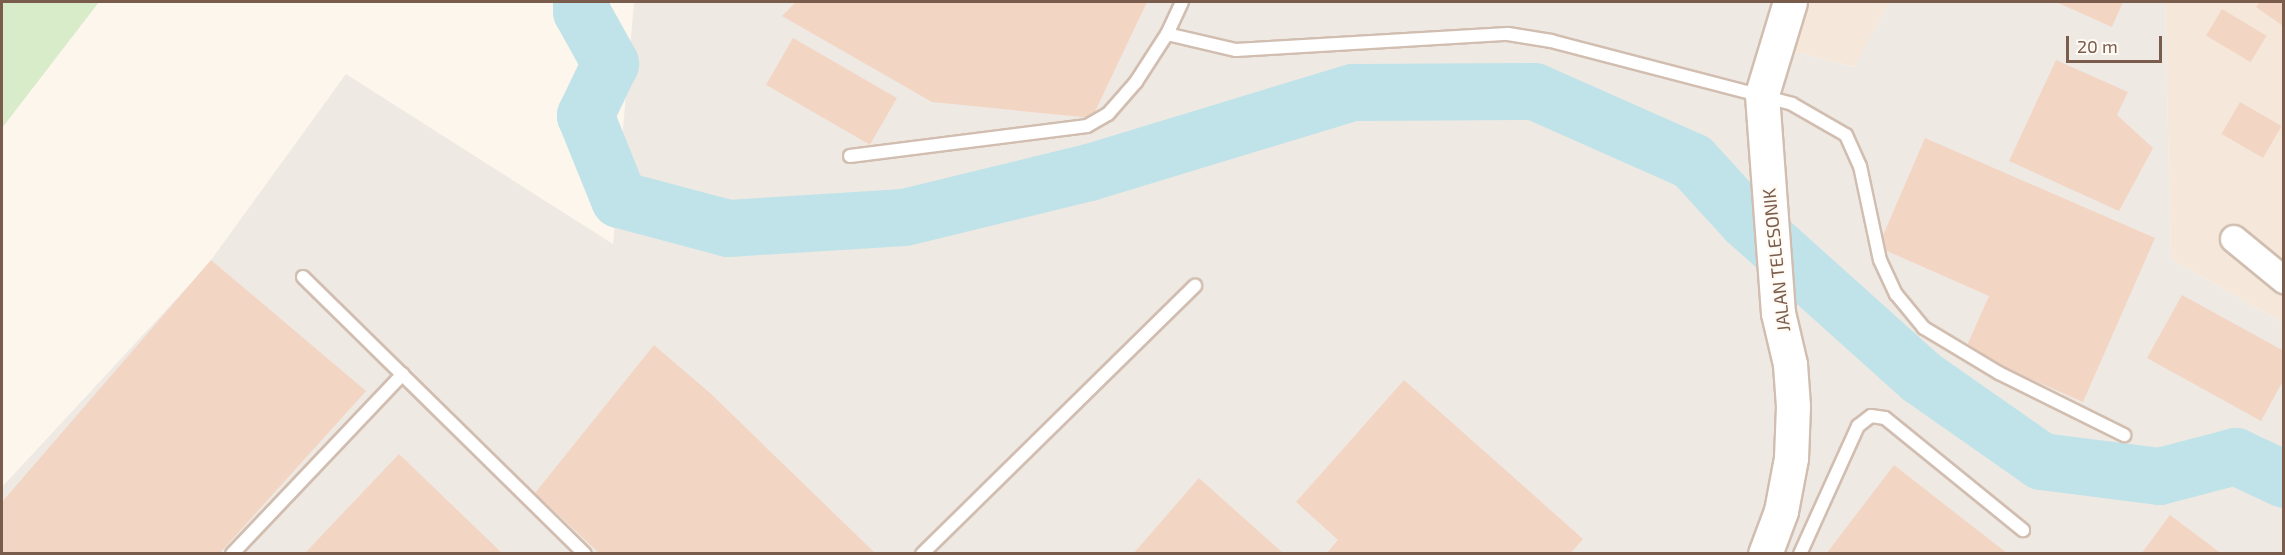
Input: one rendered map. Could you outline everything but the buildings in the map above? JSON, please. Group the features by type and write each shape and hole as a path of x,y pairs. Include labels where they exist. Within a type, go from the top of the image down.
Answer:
{"street":[{"name":"JALAN TELESONIK","path":"1765,554 1781,511 1791,458 1790,364 1778,314 1762,94 1787,3"},
{"path":"2234,239 2283,280"}],"lane":[{"path":"850,156 1087,126 1108,114 1129,90 1167,34 1182,2"},
{"path":"1167,34 1236,50 1508,34 1551,41 1762,94 1792,104 1846,135 1860,166 1880,260 1896,294 1924,328 1999,373 2124,435"},
{"path":"303,277 585,554"},
{"path":"922,554 1195,286"},
{"path":"232,554 403,374"},
{"path":"1800,554 1858,426 1871,416 1885,418 2023,530"}],"shaded area":[{"path":"634,2 1772,2 1764,44 1854,67 1889,2 2165,2 2171,259 2283,323 2283,553 2,554 2,487 206,267 346,74 613,244"},
{"path":"1772,2 1889,2 1855,67 1763,44"},
{"path":"2165,2 2283,2 2283,323 2171,259"}],"green space":[{"path":"2,2 99,2 2,128"}],"waterway":[{"path":"581,2 581,11 610,63 585,115 619,199 728,228 904,217 1089,172 1353,92 1534,91 1692,161 1746,220 1921,377 2041,461 2159,476 2235,456 2284,479"}]}
